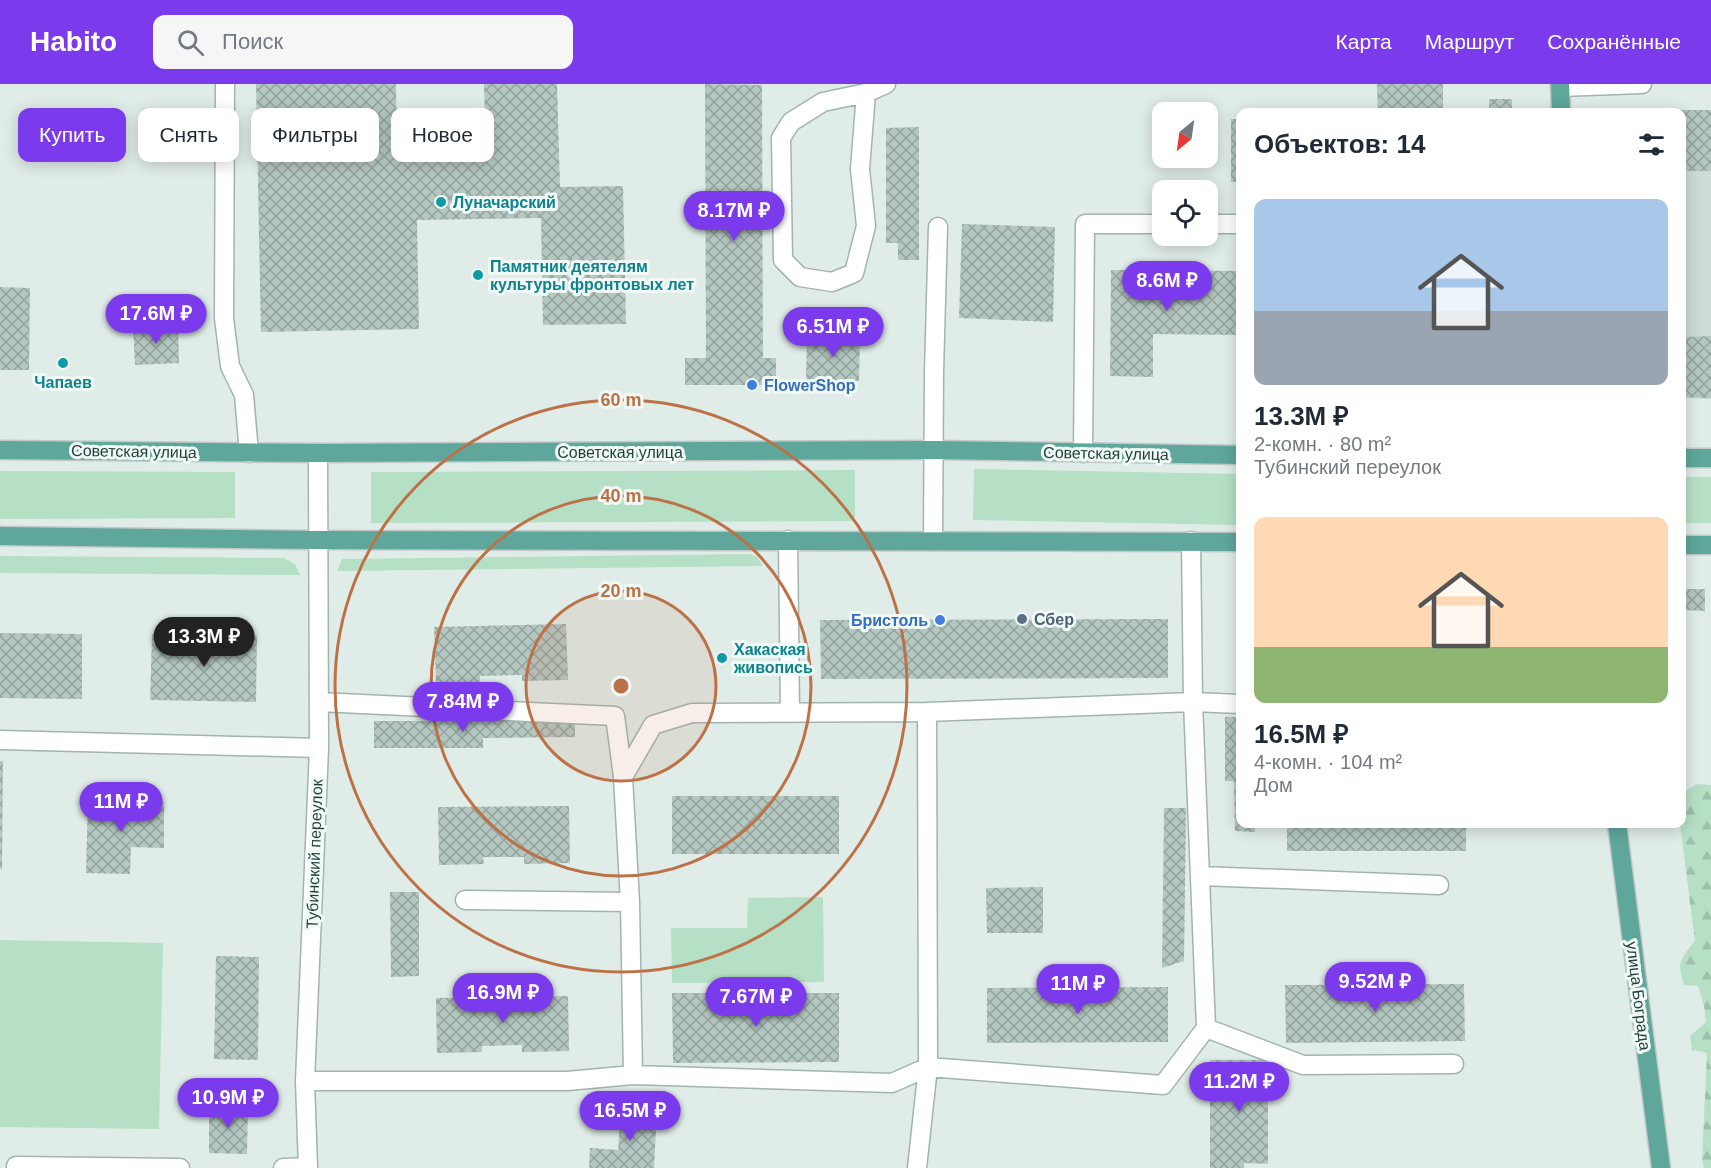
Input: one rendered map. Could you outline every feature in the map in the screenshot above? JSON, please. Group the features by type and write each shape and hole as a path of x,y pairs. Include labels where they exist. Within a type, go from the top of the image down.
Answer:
{"main road":[{"path":"1560,85 1561,108"},
{"name":"Советская улица","path":"0,450 249,453 935,450 1236,455"},
{"path":"1686,458 1711,458"},
{"path":"0,536 318,540 1236,542"},
{"path":"1686,545 1711,545"},
{"name":"улица Бограда","path":"1618,828 1661,1168"}],"street":[{"path":"225,84 224,318 230,366 244,395 249,453"},
{"path":"866,93 860,169 866,226 854,273 832,282 800,277 783,260 781,138 791,122 823,102 866,93 886,84"},
{"path":"1560,85 1642,84"},
{"path":"1083,453 1085,224 1152,224"},
{"path":"1218,224 1236,224"},
{"path":"933,540 938,227"},
{"name":"Тубинский переулок","path":"308,1168 305,1081 319,748 318,453"},
{"path":"788,540 790,713"},
{"path":"305,1081 567,1081 633,1075 892,1083 928,1067 1163,1085 1206,1028 1193,702 1191,542"},
{"path":"319,702 615,716 623,777 630,902 633,1075"},
{"path":"623,777 653,725 692,712 927,712 1193,702 1236,704"},
{"path":"917,1168 928,1067 927,712"},
{"path":"0,740 319,748"},
{"path":"1201,876 1438,885"},
{"path":"465,900 630,902"},
{"path":"1206,1028 1303,1065 1454,1064"},
{"path":"16,1166 180,1168"},
{"path":"283,1168 308,1168"}],"shaded area":[{"path":"1686,110 1711,110 1711,399 1686,398"}],"green space":[{"path":"974,469 1236,474 1236,525 973,520"},
{"path":"855,470 855,521 371,523 371,472"},
{"path":"0,471 235,472 235,518 0,519"},
{"path":"1686,477 1711,477 1711,523 1686,523"},
{"path":"750,554 757,557 763,566 337,571 342,559"},
{"path":"0,556 284,558 295,564 300,575 0,573"},
{"path":"1697,784 1711,785 1711,1168 1704,1168 1702,1160 1707,1053 1692,1050 1690,1036 1706,1022 1704,1006 1698,986 1684,985 1680,971 1683,956 1695,941 1681,828 1686,828 1686,791"},
{"path":"823,897 824,982 672,983 671,928 747,928 748,898"},
{"path":"0,940 163,943 159,1129 0,1127"}],"building":[{"name":"Луначарский","path":"256,84 396,84 396,108 391,108 391,162 494,162 494,108 485,108 484,84 557,84 560,187 623,186 626,324 543,325 541,218 417,220 419,329 261,332 258,162 379,162 379,108 256,108"},
{"path":"705,84 762,85 763,358 776,358 776,385 685,385 685,358 706,358"},
{"path":"1377,84 1443,84 1443,108 1378,108"},
{"path":"1489,99 1512,99 1512,108 1489,108"},
{"path":"1686,110 1711,110 1711,171 1686,171"},
{"path":"1231,119 1236,119 1236,182 1231,182"},
{"path":"919,127 919,260 898,260 898,243 886,243 886,128"},
{"path":"962,224 1055,227 1053,322 959,318"},
{"path":"1111,270 1236,271 1236,335 1153,334 1153,377 1110,376"},
{"path":"0,287 30,288 29,370 0,370"},
{"path":"178,325 179,363 135,365 133,326"},
{"path":"807,334 860,335 859,381 806,381"},
{"path":"1711,336 1711,398 1686,397 1686,337"},
{"path":"1686,589 1705,589 1705,611 1686,610"},
{"path":"1168,619 1168,678 821,679 820,620"},
{"path":"566,624 568,680 522,681 522,675 480,676 480,683 436,684 434,627"},
{"path":"0,633 82,634 82,699 0,698"},
{"path":"152,634 257,636 256,702 150,700"},
{"path":"1225,717 1236,717 1236,828 1255,828 1255,832 1235,831 1234,781 1225,781"},
{"path":"374,721 575,721 575,737 483,738 483,748 374,748"},
{"path":"0,761 3,761 2,869 0,869"},
{"path":"672,796 839,796 839,854 672,854"},
{"path":"88,799 164,801 164,848 131,847 130,874 86,873"},
{"path":"569,806 570,863 524,864 524,857 483,857 484,864 439,865 438,807"},
{"path":"1164,808 1186,808 1184,961 1162,968"},
{"path":"1287,828 1466,828 1466,851 1287,851"},
{"path":"1043,887 1043,933 987,933 986,888"},
{"path":"390,892 419,892 419,976 391,977"},
{"path":"216,956 259,957 258,1060 214,1059"},
{"path":"1464,984 1465,1041 1286,1043 1285,985"},
{"path":"1168,987 1168,1042 987,1043 987,988"},
{"path":"672,993 839,993 839,1062 673,1063"},
{"path":"568,996 569,1051 522,1052 522,1045 482,1046 482,1052 437,1053 436,998"},
{"path":"1210,1060 1268,1060 1268,1164 1244,1163 1244,1168 1210,1168"},
{"path":"209,1105 248,1106 247,1154 209,1153"},
{"path":"621,1107 657,1109 654,1168 589,1168 590,1148 618,1150"}],"place":[{"name":"Луначарский","path":"441,202"},
{"name":"Памятник деятелям культуры фронтовых лет","path":"478,275"},
{"name":"Чапаев","path":"63,363"},
{"name":"FlowerShop","path":"752,385"},
{"name":"Сбер","path":"1022,619"},
{"name":"Бристоль","path":"940,620"},
{"name":"Хакаская живопись","path":"722,658"}]}
